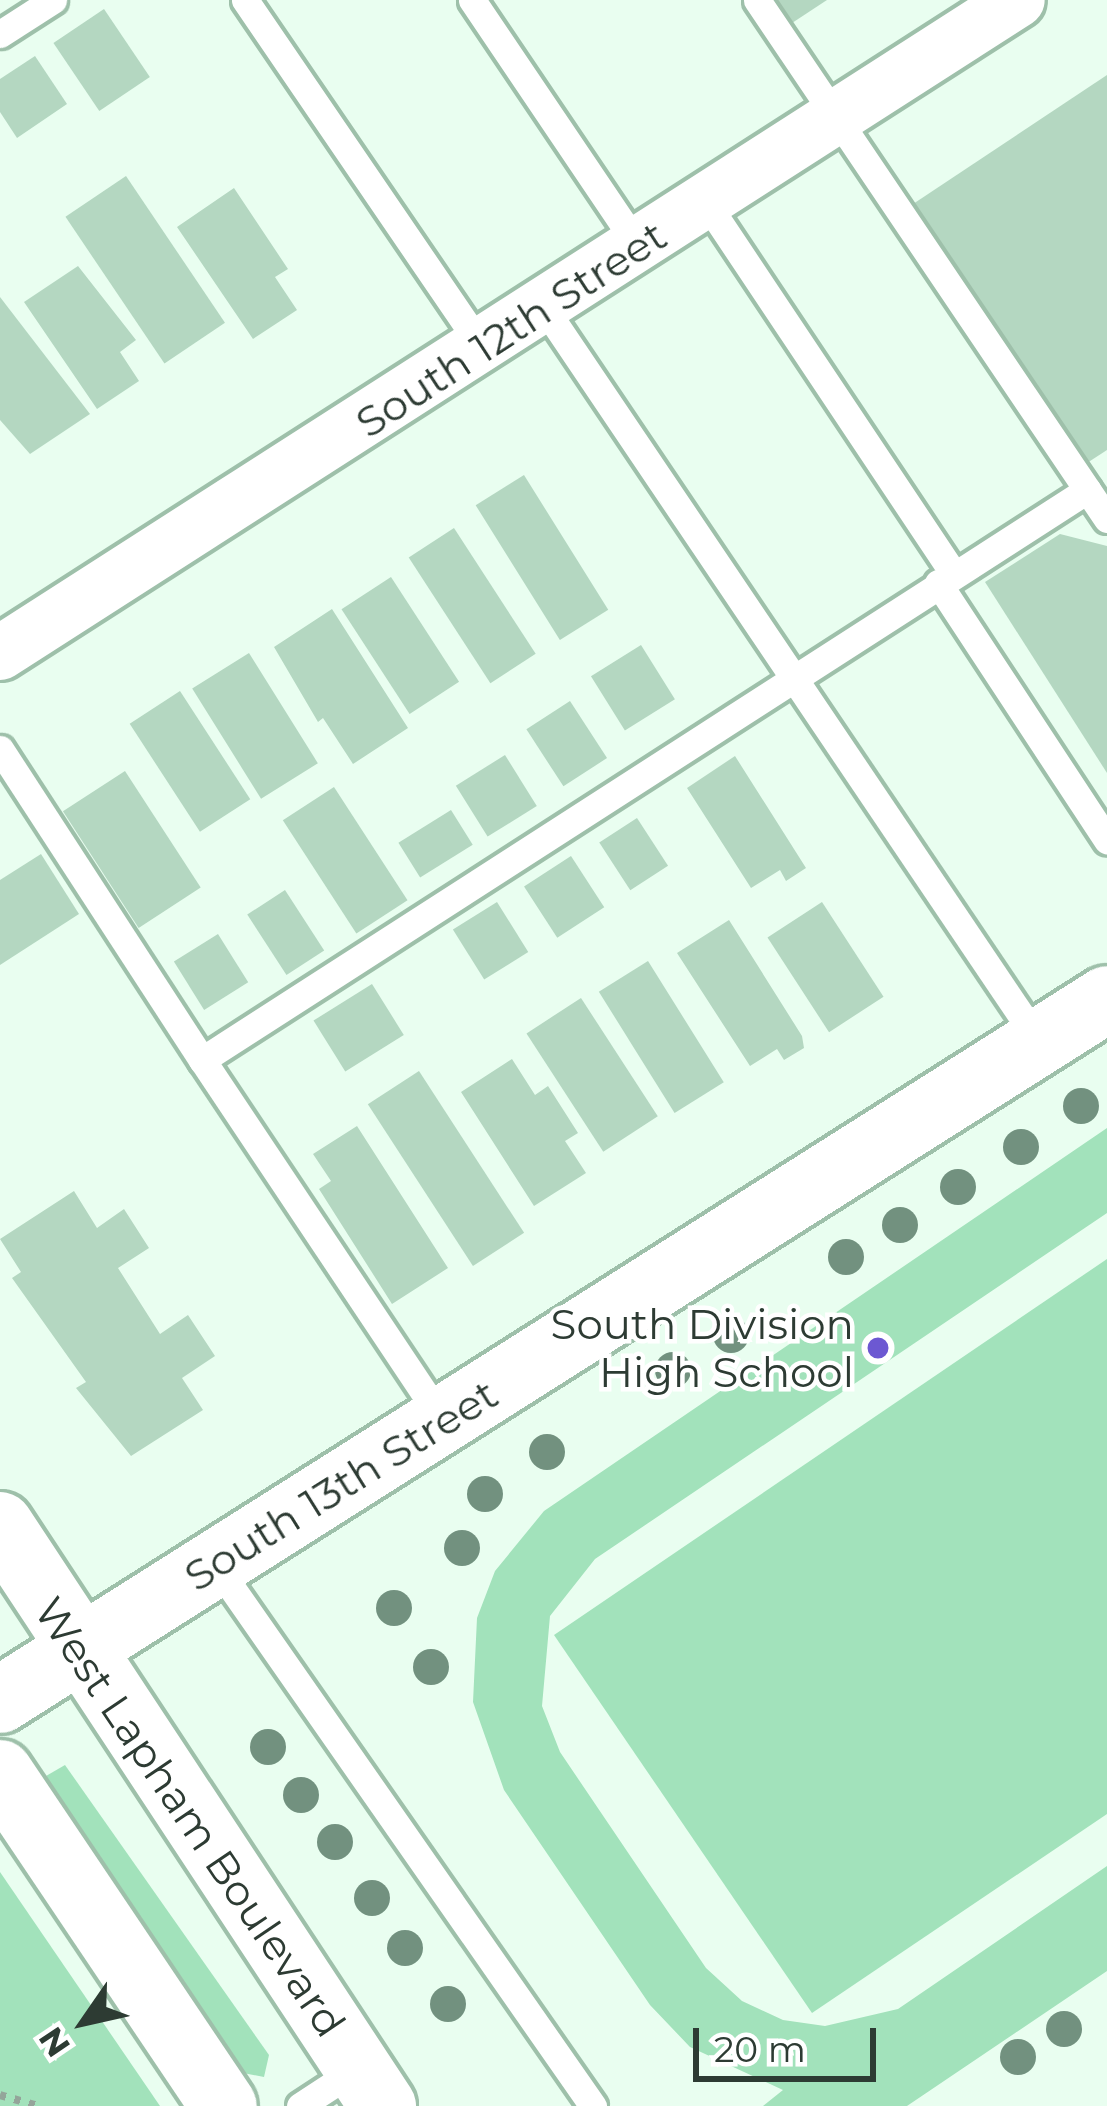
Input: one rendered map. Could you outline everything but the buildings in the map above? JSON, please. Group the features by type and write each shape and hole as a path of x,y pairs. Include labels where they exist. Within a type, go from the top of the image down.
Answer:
{"street":[{"name":"South 12th Street","path":"0,653 545,309 1018,0"},
{"name":"South 13th Street","path":"0,1700 1107,999"},
{"name":"West Lapham Boulevard","path":"0,1525 78,1651 371,2087"},
{"path":"0,1773 224,2106"}],"lane":[{"path":"0,34 53,0"},
{"path":"244,0 482,348"},
{"path":"472,0 639,248"},
{"path":"757,0 1107,519"},
{"path":"707,204 1107,840"},
{"path":"545,309 1039,1042"},
{"path":"202,1060 790,675 1088,490"},
{"path":"0,749 443,1421"},
{"path":"215,1564 593,2106"},
{"path":"300,2106 371,2087"}],"path":[{"path":"0,2095 38,2106"}],"green space":[{"path":"1107,1128 1107,1213 595,1559 550,1616 542,1706 560,1752 706,1968 742,2001 783,2020 825,2026 898,2009 1107,1866 1107,1971 907,2106 763,2106 783,2090 690,2047 650,2005 504,1790 473,1702 477,1618 495,1571 544,1511"},
{"path":"1107,1259 1107,1814 812,2013 554,1635"},
{"path":"65,1765 269,2055 264,2077 243,2073 58,1805 46,1776"},
{"path":"0,1872 160,2106 0,2106"}],"place":[{"name":"South Division High School","path":"878,1348"}]}
